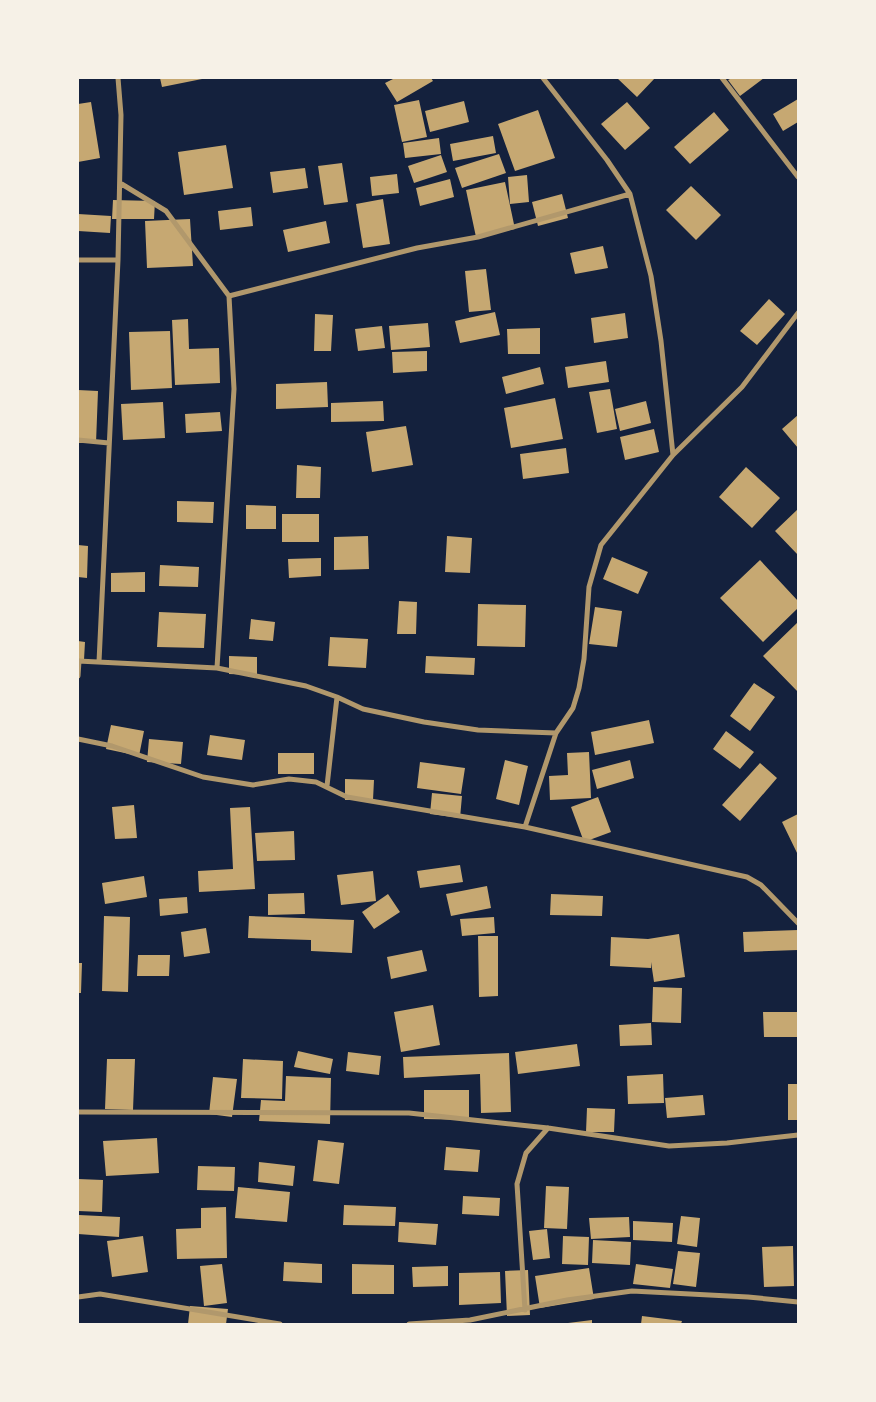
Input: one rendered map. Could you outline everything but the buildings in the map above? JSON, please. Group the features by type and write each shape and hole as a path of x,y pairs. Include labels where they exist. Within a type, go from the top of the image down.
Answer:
{"street":[{"path":"99,662 118,260 121,115 118,78"},
{"path":"543,78 607,160 630,194 651,276 661,342 673,455"},
{"path":"722,78 798,177"},
{"path":"120,183 166,212 229,296 234,389 217,668"},
{"path":"229,296 417,248 478,236 630,194"},
{"path":"78,260 118,260"},
{"path":"525,827 556,733 573,708 579,688 584,659 589,587 601,545 673,455 742,387 798,314"},
{"path":"78,440 109,443"},
{"path":"78,676 78,661 217,668 306,686 337,697 363,710 424,722 478,730 556,733"},
{"path":"327,786 337,697"},
{"path":"78,739 112,746 203,777 253,785 289,779 316,782 347,797 525,827 747,877 761,885 798,923"},
{"path":"78,1112 409,1113 548,1128 669,1146 798,1135"},
{"path":"524,1310 517,1184 526,1153 548,1128"},
{"path":"408,1324 470,1320 566,1300 632,1291 748,1297 798,1302"},
{"path":"78,1297 100,1294 280,1324"}]}
